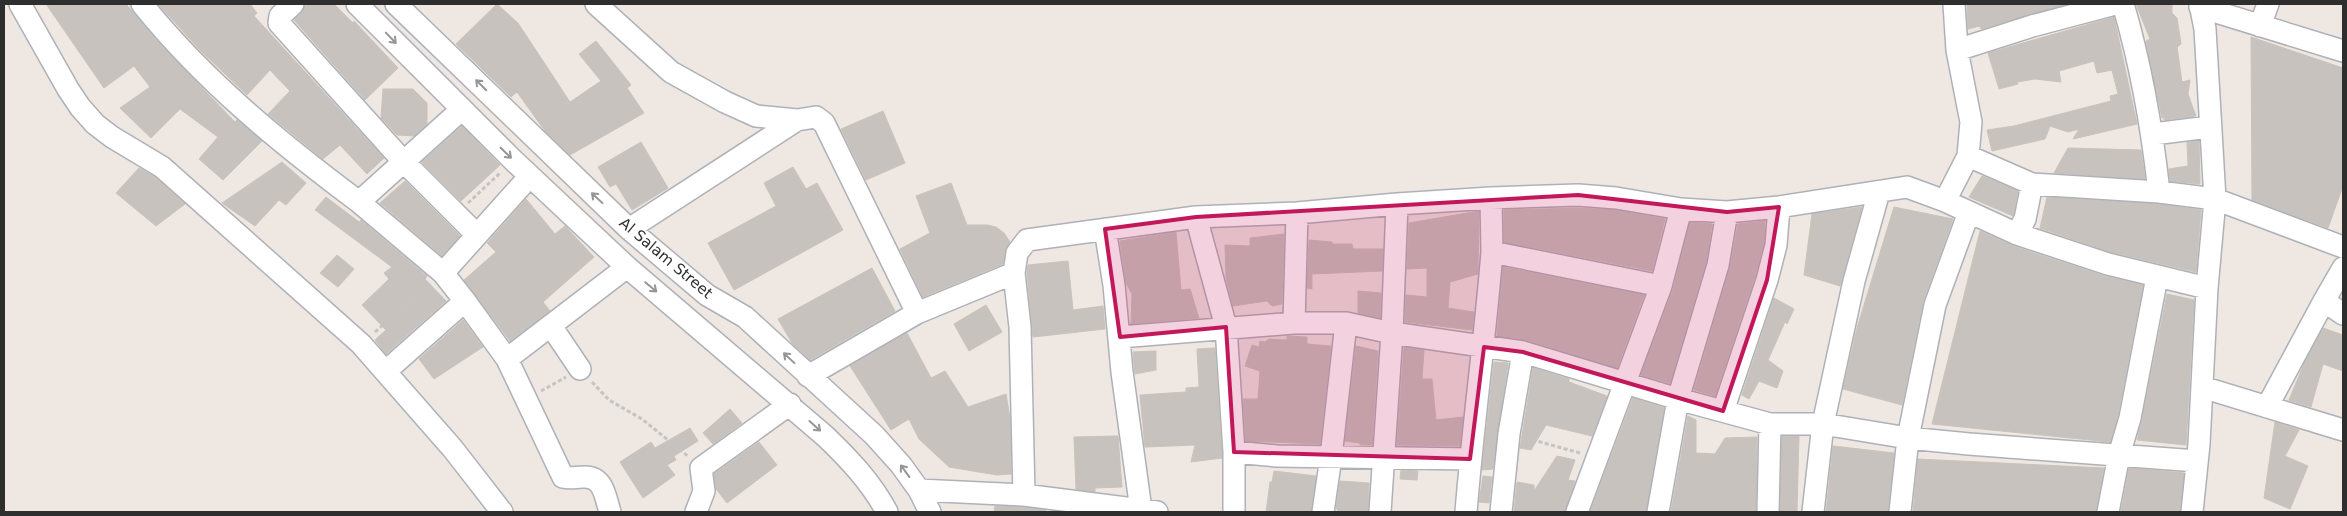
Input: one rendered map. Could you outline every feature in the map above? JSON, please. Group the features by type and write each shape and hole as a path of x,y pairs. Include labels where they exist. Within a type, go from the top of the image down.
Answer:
{"street":[{"path":"4,7 14,4"},
{"path":"20,4 68,89 80,108 94,124 162,167 361,344 453,449 502,512"},
{"path":"142,4 191,61 241,110 359,202 442,273 465,301 506,359 563,476 571,479 592,477 599,481 604,489 610,512"},
{"path":"293,4 280,16 279,23 403,161 478,235"},
{"name":"Al Salam Street","path":"356,4 461,110 627,267 790,404 855,465 880,499 887,512"},
{"name":"Al Salam Street","path":"396,4 629,229 707,295 745,317 874,435 901,465 919,490 930,512"},
{"path":"596,4 671,72 725,102 756,116 797,120 816,118 824,123 916,313"},
{"path":"1945,202 1968,156 1971,122 1957,50 1954,4"},
{"path":"1957,50 2032,26 2115,4"},
{"path":"2123,4 2133,39 2153,134 2159,192"},
{"path":"2260,26 2268,4"},
{"path":"2200,5 2260,26 2343,51"},
{"path":"2192,512 2215,199 2209,127 2205,29 2200,5"},
{"path":"359,202 461,110"},
{"path":"629,229 797,120"},
{"path":"2153,134 2209,127"},
{"path":"1968,156 2032,184 2159,192 2215,199 2343,247"},
{"path":"442,273 530,176"},
{"path":"2017,234 2025,219 2032,184"},
{"path":"1024,495 1020,327 1014,273 1016,253 1027,240 1196,217 1297,213 1491,198 1578,195 1616,198 1681,209 1727,212 1779,207 1907,187 2017,234 2108,264 2207,288"},
{"path":"1813,512 1823,424 1854,281 1879,192"},
{"path":"1466,512 1492,252 1491,198"},
{"path":"1380,512 1392,333 1397,204"},
{"path":"1723,411 1767,280 1776,245 1779,207"},
{"path":"1577,512 1660,286 1681,209"},
{"path":"1658,512 1678,399 1718,265 1727,212"},
{"path":"1900,512 1908,438 1935,305 1969,212"},
{"path":"1294,322 1297,213"},
{"path":"1196,217 1226,327 1234,452 1234,512"},
{"path":"919,490 1024,495 1149,511 1122,372 1120,337 1105,229"},
{"path":"1492,252 1660,286"},
{"path":"506,359 627,267"},
{"path":"2267,408 2343,268"},
{"path":"808,376 916,313 1014,273"},
{"path":"2108,512 2130,418 2157,277"},
{"path":"685,316 707,295"},
{"path":"386,371 465,301"},
{"path":"2324,301 2343,314"},
{"path":"1120,337 1294,322 1346,323 1392,333 1523,352 1678,399 1770,424 1823,424 1908,438 2197,461"},
{"path":"1322,512 1331,457 1346,323"},
{"path":"551,326 580,369"},
{"path":"1501,512 1509,434 1523,352"},
{"path":"2202,387 2343,430"},
{"path":"696,512 704,490 700,468 790,404"},
{"path":"1768,512 1770,424"},
{"path":"1234,452 1277,456 1470,458"}],"path":[{"path":"457,214 514,161"},
{"path":"361,344 442,273"},
{"path":"525,400 580,369 609,400 642,419 700,468"},
{"path":"1509,434 1597,458"}],"highlighted area":[{"path":"1578,195 1727,212 1779,207 1767,280 1723,411 1523,352 1484,347 1470,459 1234,452 1226,327 1120,337 1105,229 1196,217"}],"building":[{"path":"46,4 126,4 157,41 235,122 237,120 262,141 223,180 199,159 218,137 180,109 151,138 120,108 150,87 134,66 104,88"},
{"path":"158,4 250,4 257,13 254,16 384,158 367,174 340,145 323,159 268,114 290,91 270,70 247,95 200,50"},
{"path":"307,4 334,4 353,23 354,21 398,68 365,100 294,20"},
{"path":"497,4 518,23 570,102 601,81 579,54 596,41 631,85 627,88 644,113 570,155 545,131 517,92 511,97 456,44"},
{"path":"1967,4 2067,4 1981,29 1980,26 1968,29"},
{"path":"2136,4 2172,4 2172,13 2177,18 2181,44 2177,47 2182,82 2190,80 2188,94 2196,116 2164,120 2164,117 2162,118 2146,41 2150,39"},
{"path":"2114,17 2137,124 2073,139 2079,129 2068,132 2050,126 2045,139 1992,151 1987,130 2014,126 2111,101 2110,96 2118,94 2112,70 2097,73 2094,61 2059,71 2061,82 2035,79 2017,82 2018,84 1999,89 1988,53"},
{"path":"2251,37 2343,68 2343,186 2328,228 2252,200"},
{"path":"383,89 413,89 427,103 427,124 414,136 397,135 381,118"},
{"path":"883,111 905,163 866,180 841,129"},
{"path":"462,126 500,165 461,201 422,162"},
{"path":"2199,141 2200,184 2170,181 2169,169 2188,166 2187,142"},
{"path":"641,142 668,188 632,210 616,184 610,187 598,167"},
{"path":"2068,148 2141,150 2145,179 2054,173"},
{"path":"282,162 306,183 286,205 279,200 255,226 222,203"},
{"path":"793,167 806,189 817,183 843,230 734,290 708,243 776,206 764,183"},
{"path":"139,168 155,177 185,204 156,226 116,193"},
{"path":"1982,176 2018,191 2013,216 1969,197"},
{"path":"405,181 460,236 442,256 380,203"},
{"path":"951,183 967,225 996,227 1004,233 1010,242 1005,251 1003,264 923,297 900,249 930,233 916,196"},
{"path":"326,197 359,222 361,220 427,276 425,279 446,301 386,354 375,340 386,330 362,305 389,279 384,273 392,267 315,210"},
{"path":"2047,197 2158,204 2201,210 2196,272 2111,252 2040,228"},
{"path":"526,199 555,234 565,226 594,257 543,302 550,311 510,341 464,280 496,252 487,243"},
{"path":"1862,207 1840,286 1804,275 1812,214"},
{"path":"1894,207 1953,219 1923,302 1902,405 1843,389 1857,328"},
{"path":"1578,208 1614,210 1665,219 1652,271 1504,242 1504,210"},
{"path":"1479,211 1478,274 1450,282 1448,308 1474,312 1472,330 1405,322 1406,295 1427,297 1427,268 1407,269 1409,223"},
{"path":"1765,221 1764,243 1755,276 1715,396 1694,390 1730,268 1738,224"},
{"path":"1690,222 1712,224 1706,262 1670,383 1641,375 1673,290"},
{"path":"1980,231 2013,246 2104,276 2143,285 2118,415 2110,442 1932,424"},
{"path":"1176,232 1181,290 1190,289 1199,318 1131,324 1132,294 1126,283 1120,241"},
{"path":"1284,234 1282,304 1272,306 1267,301 1233,306 1226,278 1225,245 1250,246 1250,238"},
{"path":"1309,240 1332,242 1332,244 1352,244 1353,249 1383,249 1382,271 1312,274 1312,289 1307,288"},
{"path":"337,255 354,269 338,287 320,273"},
{"path":"1068,261 1073,310 1103,306 1105,329 1033,337 1027,273 1028,265"},
{"path":"1503,267 1644,295 1617,368 1526,340 1497,336"},
{"path":"872,268 895,311 810,360 792,343 778,319"},
{"path":"1358,291 1381,293 1380,318 1358,313"},
{"path":"2167,294 2194,300 2186,445 2137,440"},
{"path":"1774,298 1794,309 1787,324 1785,322 1768,360 1783,371 1777,388 1759,381 1749,399 1742,395"},
{"path":"986,305 1002,332 969,351 954,324"},
{"path":"463,320 483,347 434,379 419,359"},
{"path":"2323,328 2343,335 2343,371 2323,364 2311,407 2289,400 2304,364"},
{"path":"907,333 931,378 945,371 968,407 1006,394 1010,419 1011,474 997,475 949,467 919,439 909,419 891,430 850,366"},
{"path":"1287,336 1307,337 1307,344 1331,346 1320,444 1246,441 1243,399 1258,399 1260,371 1245,366 1252,345 1259,347 1260,341 1265,342 1269,339 1287,340"},
{"path":"1356,346 1378,351 1372,445 1360,445 1360,443 1345,441"},
{"path":"1404,347 1424,350 1422,379 1432,379 1436,420 1463,417 1460,446 1397,445"},
{"path":"1215,348 1222,458 1191,462 1195,445 1145,447 1140,395 1186,392 1186,388 1199,387 1197,349"},
{"path":"1156,351 1156,370 1135,374 1133,352"},
{"path":"1494,362 1508,363 1493,469 1482,470"},
{"path":"1533,368 1569,379 1569,382 1607,396 1592,436 1546,425 1531,450 1520,448"},
{"path":"1633,398 1664,408 1646,512 1590,512"},
{"path":"730,409 742,423 713,444 703,433"},
{"path":"1688,416 1696,420 1696,453 1715,454 1725,438 1757,437 1756,512 1671,512"},
{"path":"2275,422 2299,430 2285,456 2308,466 2290,509 2264,498"},
{"path":"690,428 698,441 674,456 676,460 667,465 675,475 643,498 620,462 651,442 655,448"},
{"path":"1118,436 1122,487 1095,488 1095,492 1076,489 1074,437"},
{"path":"1782,436 1799,436 1797,512 1780,512"},
{"path":"759,442 777,465 727,503 716,489 714,474"},
{"path":"1833,446 1894,453 1888,512 1826,512"},
{"path":"1557,456 1575,460 1568,480 1575,481 1565,512 1514,512 1517,482 1534,485 1534,491"},
{"path":"1918,459 2104,468 2096,512 1913,512"},
{"path":"2129,468 2184,473 2180,512 2121,512"},
{"path":"1401,470 1418,471 1417,480 1400,479"},
{"path":"1274,471 1316,476 1311,512 1266,512 1270,482 1272,482"},
{"path":"1483,476 1492,477 1489,503 1479,502"},
{"path":"1340,481 1369,483 1368,512 1339,512 1336,508"},
{"path":"995,506 1023,507 1046,510 1046,512 994,512"}]}
